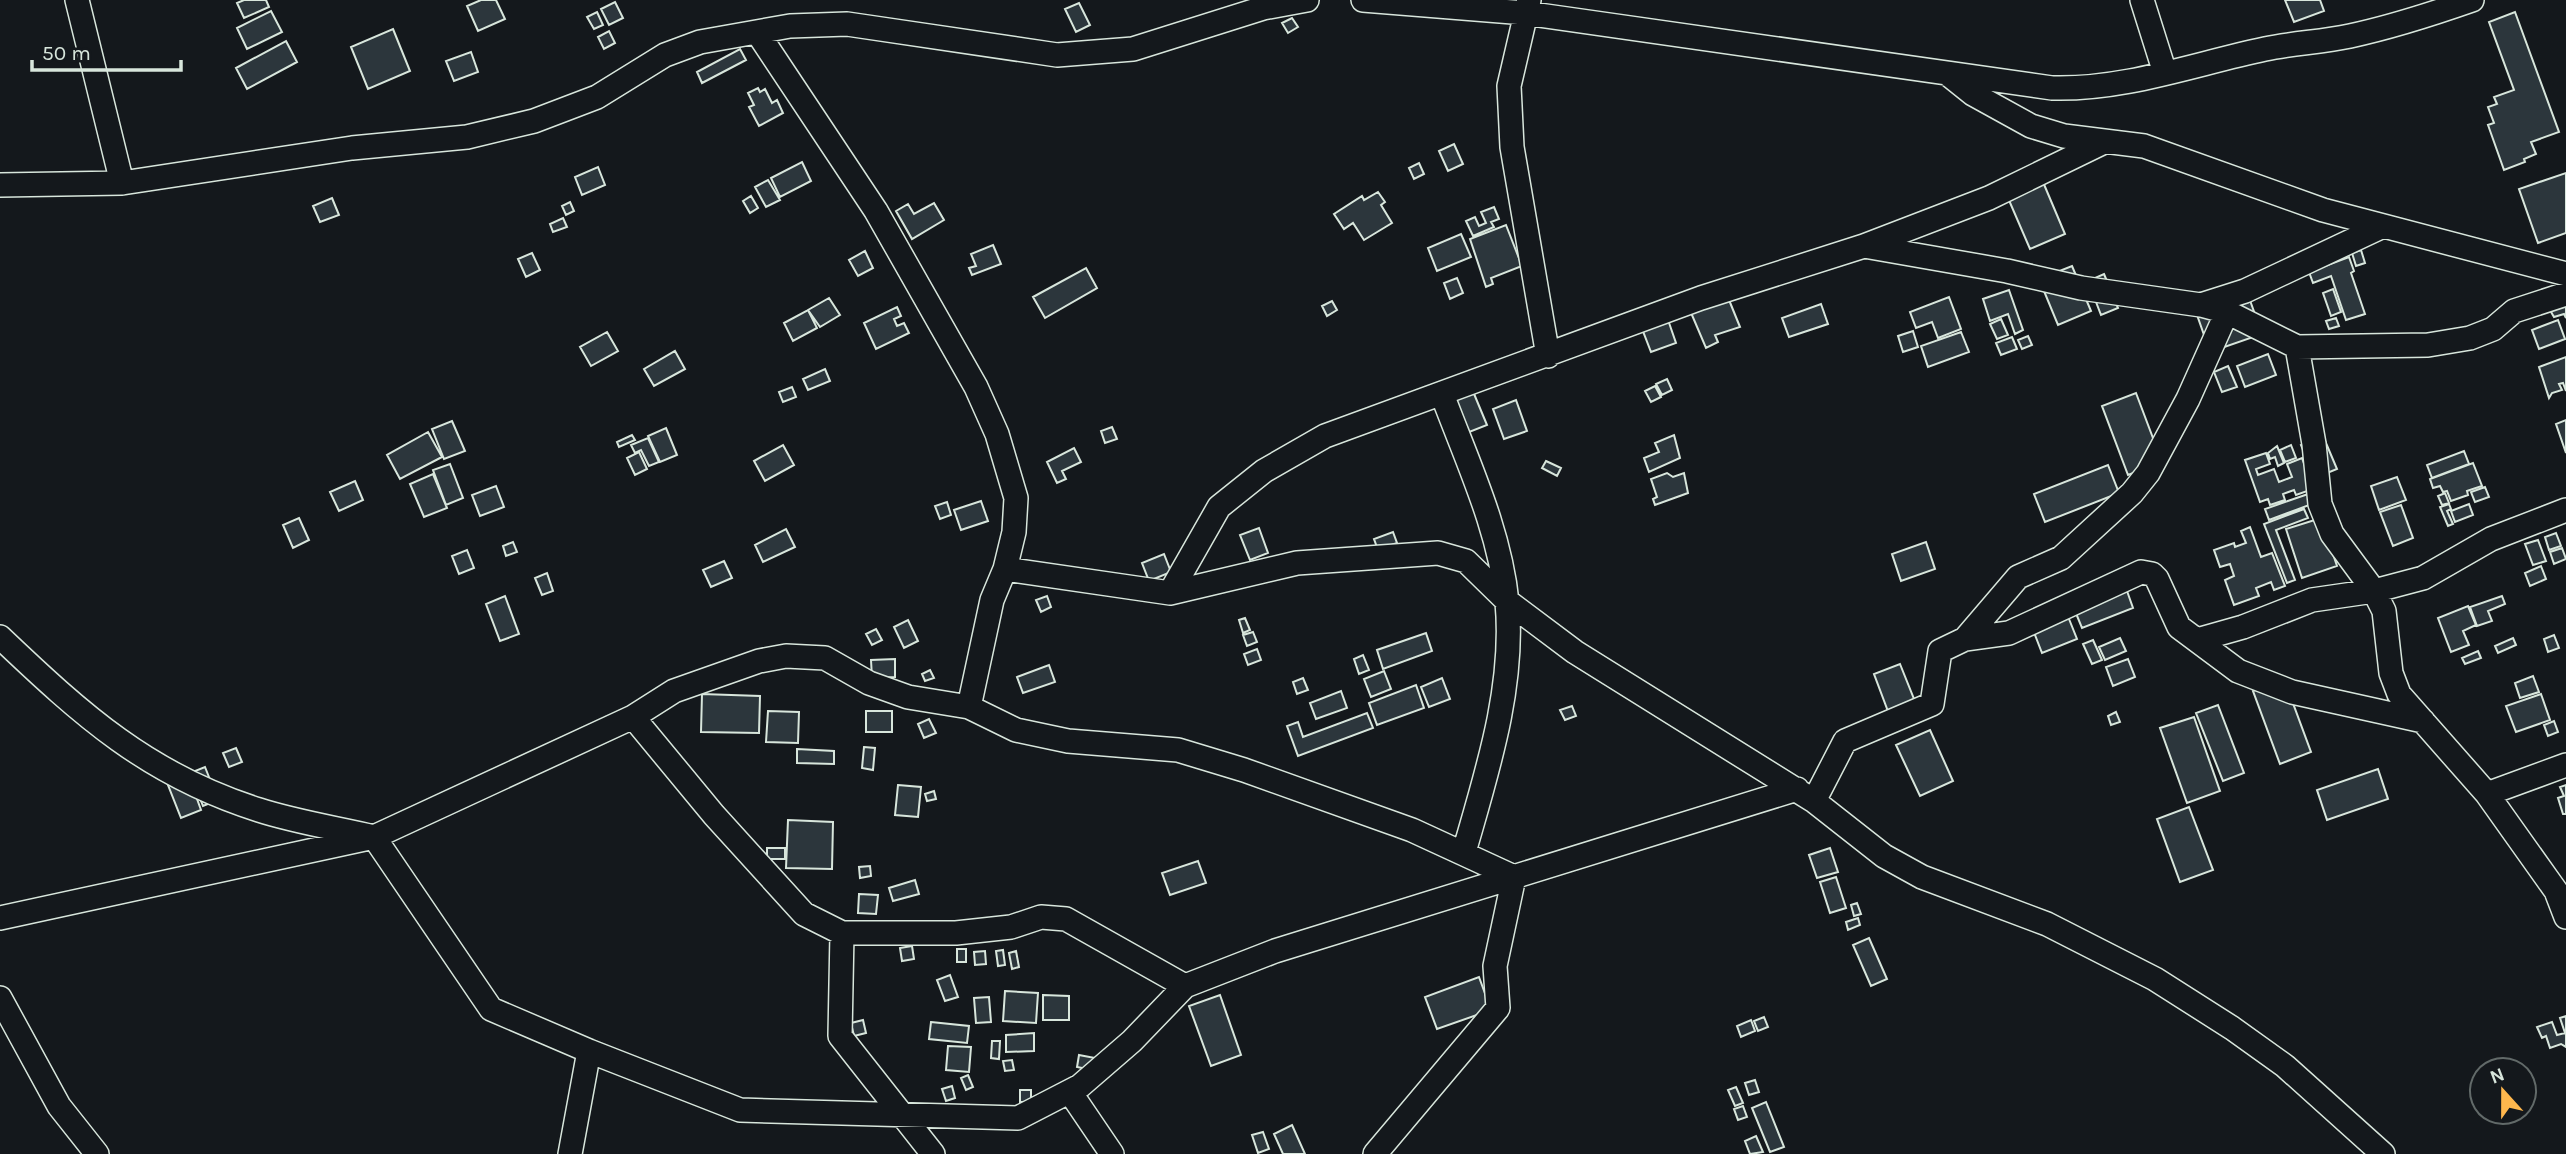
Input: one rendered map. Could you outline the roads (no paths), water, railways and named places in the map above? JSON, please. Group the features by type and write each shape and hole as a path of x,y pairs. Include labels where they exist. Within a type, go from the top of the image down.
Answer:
{"street":[{"path":"78,0 122,183"},
{"path":"0,185 122,183 352,148 467,137 534,121 597,97 665,55 700,42 790,26 847,24 1057,55 1133,49 1263,8 1307,0"},
{"path":"1363,0 1527,6 1945,72 2052,88 2077,89 2121,84 2268,48 2347,36 2413,21 2448,4 2472,0"},
{"path":"2142,0 2165,73"},
{"path":"1527,6 1509,86 1513,147 1548,356"},
{"path":"757,32 876,211 976,387 997,434 1016,498 1014,532 1005,569 992,600 969,707"},
{"path":"1945,72 1973,94 2031,126 2064,136 2144,146 2170,153 2323,210 2566,274"},
{"path":"1170,593 1219,507 1264,471 1325,436 1701,298 1864,246 1989,198 2104,142"},
{"path":"2201,305 2245,290 2383,226"},
{"path":"1864,246 2007,271 2081,288 2201,305 2227,312 2297,347 2428,345 2470,338 2493,329 2514,312 2566,294"},
{"path":"1965,639 2018,577 2060,558 2140,484 2164,447 2227,312"},
{"path":"2297,347 2314,444 2320,504 2332,534 2374,591 2388,628 2391,673 2405,705 2423,721 2487,794 2556,891 2566,917"},
{"path":"1442,394 1490,525 1507,601 1507,663 1488,767 1464,852"},
{"path":"2197,640 2243,627 2312,600 2374,591 2423,578 2491,539 2566,510"},
{"path":"1005,569 1170,593 1297,563 1438,553 1466,561 1507,601 1575,652 1805,795 1884,856 1922,877 2047,924 2155,979 2286,1066 2383,1154"},
{"path":"0,637 88,719 150,761 193,783 260,810 374,837 491,1009 740,1110 1018,1118 1070,1092 1132,1041 1185,986 1275,951 1514,877 1805,795 1845,741 1932,704 1940,651 1965,639 2009,633 2072,602 2147,572 2157,579 2179,627 2238,671 2261,682 2423,721"},
{"path":"0,918 374,837 633,717 674,691 759,661 786,656 825,658 869,683 908,697 969,707 1016,730 1068,741 1178,750 1244,769 1464,852 1514,877"},
{"path":"633,717 714,814 804,914 842,933 956,933 1011,928 1041,917 1066,919 1185,986"},
{"path":"2487,794 2566,765"},
{"path":"1375,1154 1498,1008 1495,966 1514,877"},
{"path":"842,933 840,1036 933,1154"},
{"path":"0,998 60,1106 97,1154"},
{"path":"570,1154 589,1051"},
{"path":"1070,1092 1112,1154"}]}
